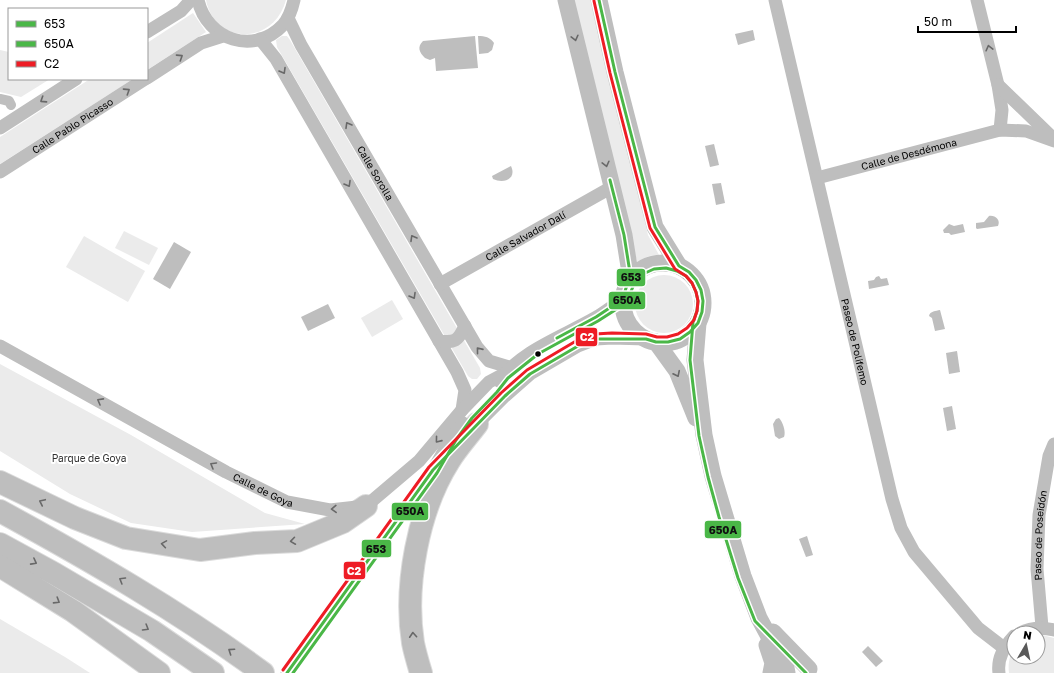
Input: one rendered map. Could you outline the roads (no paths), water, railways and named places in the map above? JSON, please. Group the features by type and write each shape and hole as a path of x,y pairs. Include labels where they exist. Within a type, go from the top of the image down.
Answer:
{"highway":[{"path":"421,673 413,643 410,598 414,553 431,496 470,417"},
{"path":"0,482 75,518 126,538 200,550 255,543 297,541 343,522 366,506"},
{"path":"0,511 71,549 168,608 263,673"},
{"path":"0,544 56,574 152,631 213,673"},
{"path":"0,566 73,611 159,673"}],"street":[{"path":"148,31 181,11 191,0"},
{"path":"198,0 200,11 210,26 223,36 235,40 248,41 260,39 273,34 284,25 294,0"},
{"path":"566,0 624,235 631,279"},
{"path":"599,0 615,72 655,227 679,266"},
{"name":"Paseo de Polifemo","path":"775,0 892,499 901,528 914,552 978,628 1004,648"},
{"path":"977,0 998,86 1002,110 1000,130"},
{"name":"Calle Sorolla","path":"288,18 301,45 477,347 489,361 508,371"},
{"name":"Calle Pablo Picasso","path":"148,77 201,43 223,36"},
{"path":"260,39 276,59 457,372 465,390 470,417"},
{"path":"0,128 74,80"},
{"name":"Calle Pablo Picasso","path":"0,172 143,80"},
{"path":"998,86 1054,140"},
{"path":"0,99 9,101 11,105"},
{"name":"Calle de Desdémona","path":"817,178 1000,130 1026,131 1054,140"},
{"name":"Calle Salvador Dalí","path":"440,284 612,187"},
{"path":"704,435 677,371 651,340 636,332 628,322 624,311 623,299 626,288 631,279 640,270 652,264 666,263 679,266 696,280 701,290 703,301 702,312 698,323 696,360 704,435 713,476 726,523 773,663 771,673"},
{"path":"287,673 434,470 470,417 489,382 508,371 535,350 596,317 623,299"},
{"path":"366,506 470,417 505,396 530,374 578,346 596,340 612,338 668,342 680,339 690,332 698,323"},
{"path":"439,341 452,342 460,337 465,326"},
{"name":"Calle de Goya","path":"0,346 226,472 287,502 330,510 366,506"},
{"path":"434,470 452,437 468,415 493,390 508,371"},
{"name":"Paseo de Poseidón","path":"1048,629 1037,569 1039,515 1049,456 1054,444"},
{"path":"759,618 807,672"},
{"path":"759,618 786,668 787,673"},
{"path":"999,673 1000,658 1006,646"}],"park label":[{"name":"Parque de Goya","path":"89,458"}]}
